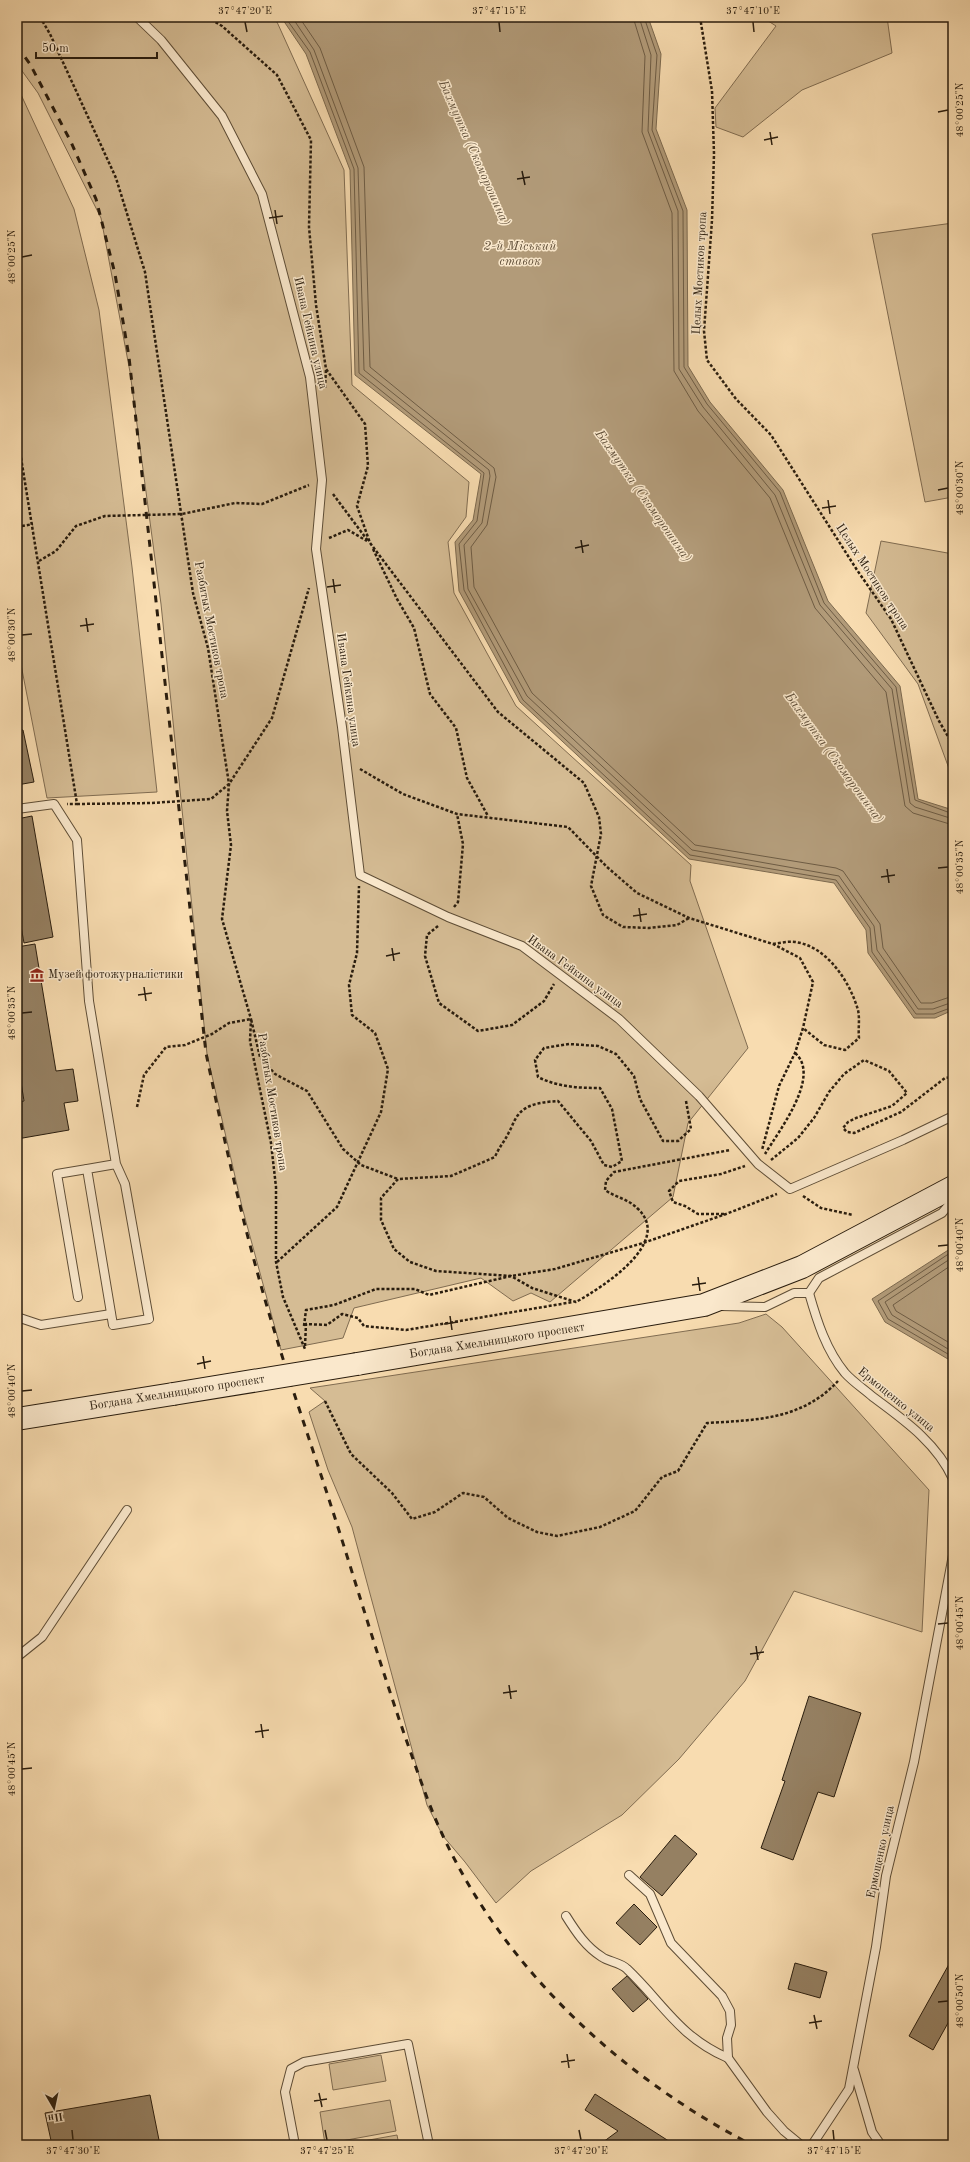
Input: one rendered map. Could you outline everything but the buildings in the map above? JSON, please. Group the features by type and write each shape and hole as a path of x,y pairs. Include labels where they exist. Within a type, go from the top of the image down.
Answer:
{"main road":[{"name":"Богдана Хмельницького проспект","path":"17,1419 704,1306 802,1268 953,1186"}],"lane":[{"name":"Ивана Гейкина улица","path":"136,17 161,40 222,116 262,194 310,377 322,480 316,549 346,760 360,875 448,917 522,946 619,1019 699,1096 758,1164 790,1189"},
{"path":"17,809 54,804 77,840 89,1001 116,1164 125,1184 149,1319 113,1325 86,1169"},
{"path":"790,1189 903,1140 953,1116"},
{"path":"78,1298 57,1174 116,1164"},
{"path":"704,1306 765,1307 794,1294 809,1293 819,1278 942,1213 953,1200"},
{"name":"Ермощенко улица","path":"809,1293 817,1322 831,1352 845,1374 930,1443 948,1466 953,1479"},
{"path":"17,1317 41,1325 111,1314"},
{"path":"17,1657 42,1637 127,1510"},
{"name":"Ермощенко улица","path":"812,2145 849,2089 876,1947 886,1876 914,1762 953,1555"},
{"path":"629,1875 650,1894 671,1943 722,1996 730,2011 731,2025 727,2038 728,2058"},
{"path":"566,1916 581,1939 602,1958 625,1967 687,2034 707,2049 728,2058 767,2112 784,2132 800,2145"},
{"path":"295,2145 285,2092 291,2069 304,2062 408,2044 429,2145"},
{"path":"853,2068 872,2132 881,2145"}],"path":[{"name":"Разбитых Мостиков тропа","path":"40,17 50,34 116,178 145,272 193,593 208,648 229,784 227,811 231,845 222,918 251,1019 250,1041 271,1143 276,1187 276,1262"},
{"path":"207,17 222,26 277,75 311,140 310,227 316,305 326,369 365,424 368,466 358,506 370,543 397,599 414,628 430,694 456,728 467,778 489,817"},
{"name":"Целых Мостиков тропа","path":"700,17 712,91 714,154 712,220 704,331 707,360 736,399 771,435 853,563 891,619 939,721 953,746"},
{"path":"17,433 39,561 77,804"},
{"path":"39,561 56,551 76,526 105,516 182,514 235,503 262,504 322,480 498,712 584,783 599,817 601,834 598,856 591,886 603,915 623,927 649,928 678,925 688,918"},
{"path":"17,527 33,524"},
{"path":"316,549 333,535 348,530 370,543"},
{"path":"54,804 152,803 211,799 229,784 272,718 311,582"},
{"path":"346,760 403,794 457,814 568,827 598,856 607,867 637,893 688,918 773,944 800,958 813,982 803,1028 795,1053 779,1086 758,1164"},
{"path":"457,814 463,844 458,902 448,917 427,935 425,956 431,981 439,1003 478,1031 512,1025 544,1001 553,989 558,973"},
{"path":"360,875 357,953 349,985 352,1015 375,1034 388,1069 381,1112 337,1207 276,1262 283,1297 305,1348 304,1326 306,1310 334,1305 376,1289 415,1289 429,1295 511,1276 555,1269 643,1243 726,1214 790,1189 822,1208 853,1215"},
{"path":"773,944 794,942 810,946 831,961 847,985 858,1011 859,1038 845,1050 824,1045 803,1028"},
{"path":"137,1107 144,1075 166,1047 185,1044 212,1034 229,1023 251,1019 260,1057 275,1074 308,1092 343,1149 361,1165 398,1179 450,1176 495,1156 500,1144 509,1133 517,1115 527,1107 543,1102 558,1101 590,1141 604,1165 612,1167 622,1161 612,1108 600,1088 570,1088 549,1083 538,1077 535,1060 544,1048 569,1044 598,1046 616,1054 634,1076 640,1100 663,1141 678,1141 691,1129 683,1081"},
{"path":"758,1164 786,1123 800,1092 804,1068 799,1057 795,1053"},
{"path":"726,1214 698,1214 685,1206 673,1202 669,1191 679,1181 721,1174 775,1159 798,1138 814,1118 828,1092 844,1074 864,1060 889,1071 907,1093 892,1106 848,1122 843,1128 846,1132 854,1133 900,1112 946,1078 953,1076"},
{"path":"304,1326 306,1324 327,1326 342,1314 358,1318 364,1326 406,1330 576,1302 610,1281 640,1252 647,1233 647,1223 638,1208 605,1190 606,1181 614,1172 734,1150"},
{"path":"398,1179 381,1198 381,1220 394,1249 410,1262 436,1271 511,1276 532,1288 576,1302"},
{"path":"325,1402 351,1454 392,1493 412,1519 435,1512 463,1493 484,1497 508,1518 537,1532 557,1536 600,1527 634,1511 662,1477 678,1471 707,1423 780,1416 806,1406 828,1392 845,1374"}],"shaded area":[{"path":"17,17 264,17 277,22 344,170 352,385 469,482 466,517 448,542 454,593 516,706 691,865 690,881 748,1048 688,1123 673,1197 550,1302 531,1293 513,1301 481,1278 354,1308 343,1338 281,1350 242,1207 207,1054 161,604 130,372 101,218 38,93 17,64"},
{"path":"762,17 887,17 892,53 802,90 743,137 716,127 715,108 776,26"},
{"path":"17,86 74,209 99,310 132,567 157,792 47,798 17,644"},
{"path":"953,223 953,497 925,502 872,234"},
{"path":"881,541 953,554 953,774 951,774 918,684 866,613"},
{"path":"766,1314 782,1327 929,1490 922,1632 794,1591 745,1681 679,1759 622,1815 531,1871 496,1903 443,1836 427,1805 352,1527 328,1470 309,1412 325,1401 310,1388 739,1323"},
{"path":"381,2055 386,2081 333,2090 329,2064"},
{"path":"390,2100 396,2131 325,2144 320,2112"},
{"path":"397,2135 399,2145 341,2145"}],"water":[{"name":"2-й Міський ставок","path":"281,17 648,17 661,54 656,129 687,210 688,366 710,402 783,490 828,601 900,686 918,799 953,810 953,1010 935,1018 914,1018 868,953 866,930 834,883 689,859 520,702 459,591 455,542 473,520 481,474 355,375 350,170 306,54"},
{"path":"953,1247 953,1362 885,1322 872,1299"}],"railway":[{"path":"17,46 30,64 71,142 96,199 115,274 129,357 206,1053 252,1254 287,1371 407,1742 438,1825 469,1885 499,1932 534,1975 572,2016 613,2053 657,2087 704,2118 752,2145"}],"place":[{"name":"Музей фотожурналістики","path":"37,975"}],"water label":[{"name":"Бахмутка (Скоморошина)","path":"474,153"},
{"name":"Бахмутка (Скоморошина)","path":"643,496"},
{"name":"Бахмутка (Скоморошина)","path":"834,758"}]}
